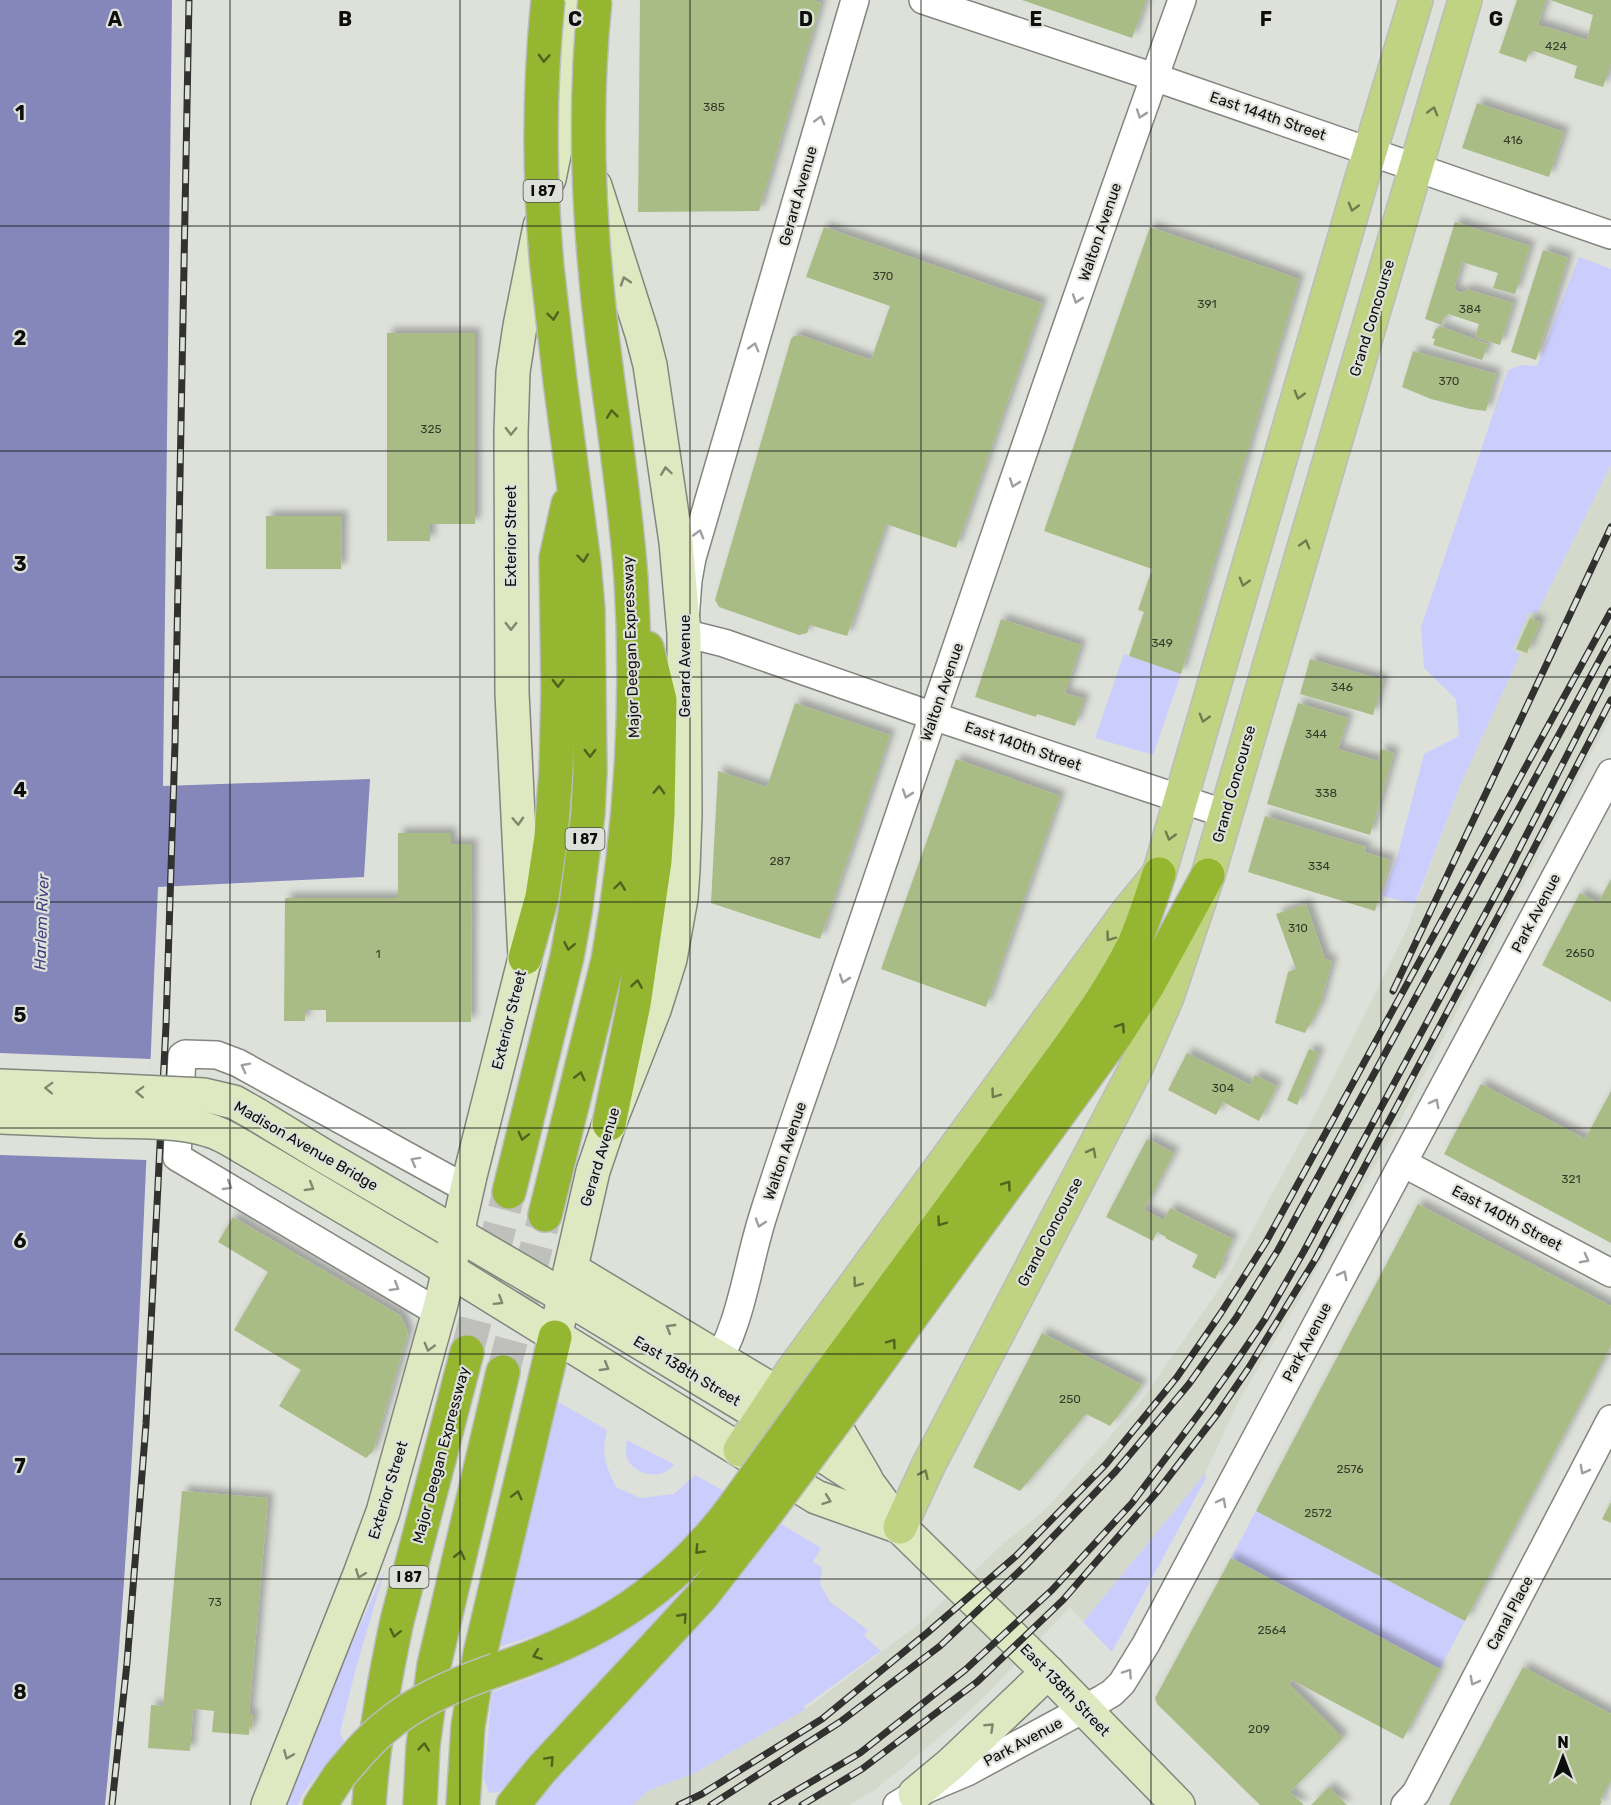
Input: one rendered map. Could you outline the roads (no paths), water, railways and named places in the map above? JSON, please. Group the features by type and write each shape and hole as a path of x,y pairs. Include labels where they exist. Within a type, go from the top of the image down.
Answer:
{"highway":[{"name":"I 87","path":"509,1192 567,957 588,814 590,771 588,609 547,267 543,195 543,90 548,0"},
{"name":"Major Deegan Expressway","path":"545,1215 601,990 627,832 634,744 631,577 594,267 589,192 588,109 594,0"},
{"path":"525,958 542,897 550,837 556,770 558,690 556,558 573,479"},
{"path":"609,1124 642,954 655,861 658,814 660,700 631,577"},
{"path":"513,1805 541,1770 702,1596 831,1372 1098,1007 1133,944 1159,874"},
{"path":"320,1805 339,1776 367,1743 404,1713 450,1688 537,1656 587,1633 631,1607 673,1576 717,1529 749,1512 858,1390 1116,1035 1147,987 1208,875"},
{"path":"463,1805 468,1726 480,1654 555,1337"},
{"name":"Major Deegan Expressway","path":"369,1805 375,1740 393,1643 467,1352"},
{"path":"420,1805 423,1746 434,1665 503,1372"}],"main road":[{"name":"Exterior Street","path":"268,1805 372,1543 402,1449 439,1313 467,1189 525,958 512,693 511,412 513,372 520,326 566,96 571,0"},
{"path":"740,1450 769,1404 1127,912 1159,874 1416,0"},
{"name":"Grand Concourse","path":"900,1527 928,1466 1135,1070 1167,997 1208,875 1465,0"},
{"name":"Exterior Street","path":"566,96 650,365 676,542 684,633"},
{"path":"548,184 556,175 577,170 585,173 593,181"},
{"name":"Gerard Avenue","path":"555,1337 593,1172 609,1124 654,1010 670,959 683,870 684,633"},
{"name":"Madison Avenue Bridge","path":"0,1086 204,1095 234,1102 458,1235"},
{"path":"0,1117 181,1125 208,1130 242,1146 449,1270"},
{"name":"East 138th Street","path":"458,1235 568,1283 769,1404 870,1486 900,1527 1048,1672 1174,1804"},
{"name":"East 138th Street","path":"449,1270 816,1497 900,1527"},
{"path":"906,1800 951,1764 1048,1672"}],"street":[{"name":"Gerard Avenue","path":"684,633 692,558 855,0"},
{"name":"East 144th Street","path":"923,0 1417,167 1611,236"},
{"name":"Walton Avenue","path":"712,1370 738,1312 767,1203 933,716 1182,0"},
{"name":"East 140th Street","path":"684,633 724,643 1226,814"},
{"name":"Park Avenue","path":"906,1800 967,1772 1084,1710 1122,1683 1611,773"},
{"path":"439,1313 177,1157 182,1056 186,1054 218,1055 238,1063 467,1189"},
{"name":"East 140th Street","path":"1403,1162 1611,1273"},
{"name":"Canal Place","path":"1405,1805 1416,1793 1611,1419"}],"water":[{"name":"Harlem River","path":"0,0 172,0 163,786 370,779 364,877 158,887 132,1461 116,1691 105,1805 0,1805"}],"tunnel":[{"path":"467,1352 509,1192"},
{"path":"503,1372 545,1215"}],"railway":[{"path":"112,1805 127,1663 146,1424 166,1025 175,744 189,0"},
{"path":"1393,991 1611,527"},
{"path":"679,1805 702,1794 822,1719 927,1633 1016,1556 1106,1464 1177,1377 1266,1242 1611,611"},
{"path":"711,1805 840,1722 940,1646 1026,1565 1116,1471 1189,1384 1236,1318 1278,1250 1611,639"},
{"path":"772,1805 860,1753 965,1670 1052,1590 1132,1503 1204,1407 1265,1319 1304,1251 1506,875 1611,669"},
{"path":"802,1805 862,1769 977,1682 1063,1600 1157,1492 1218,1413 1248,1369 1316,1258 1611,700"}]}
